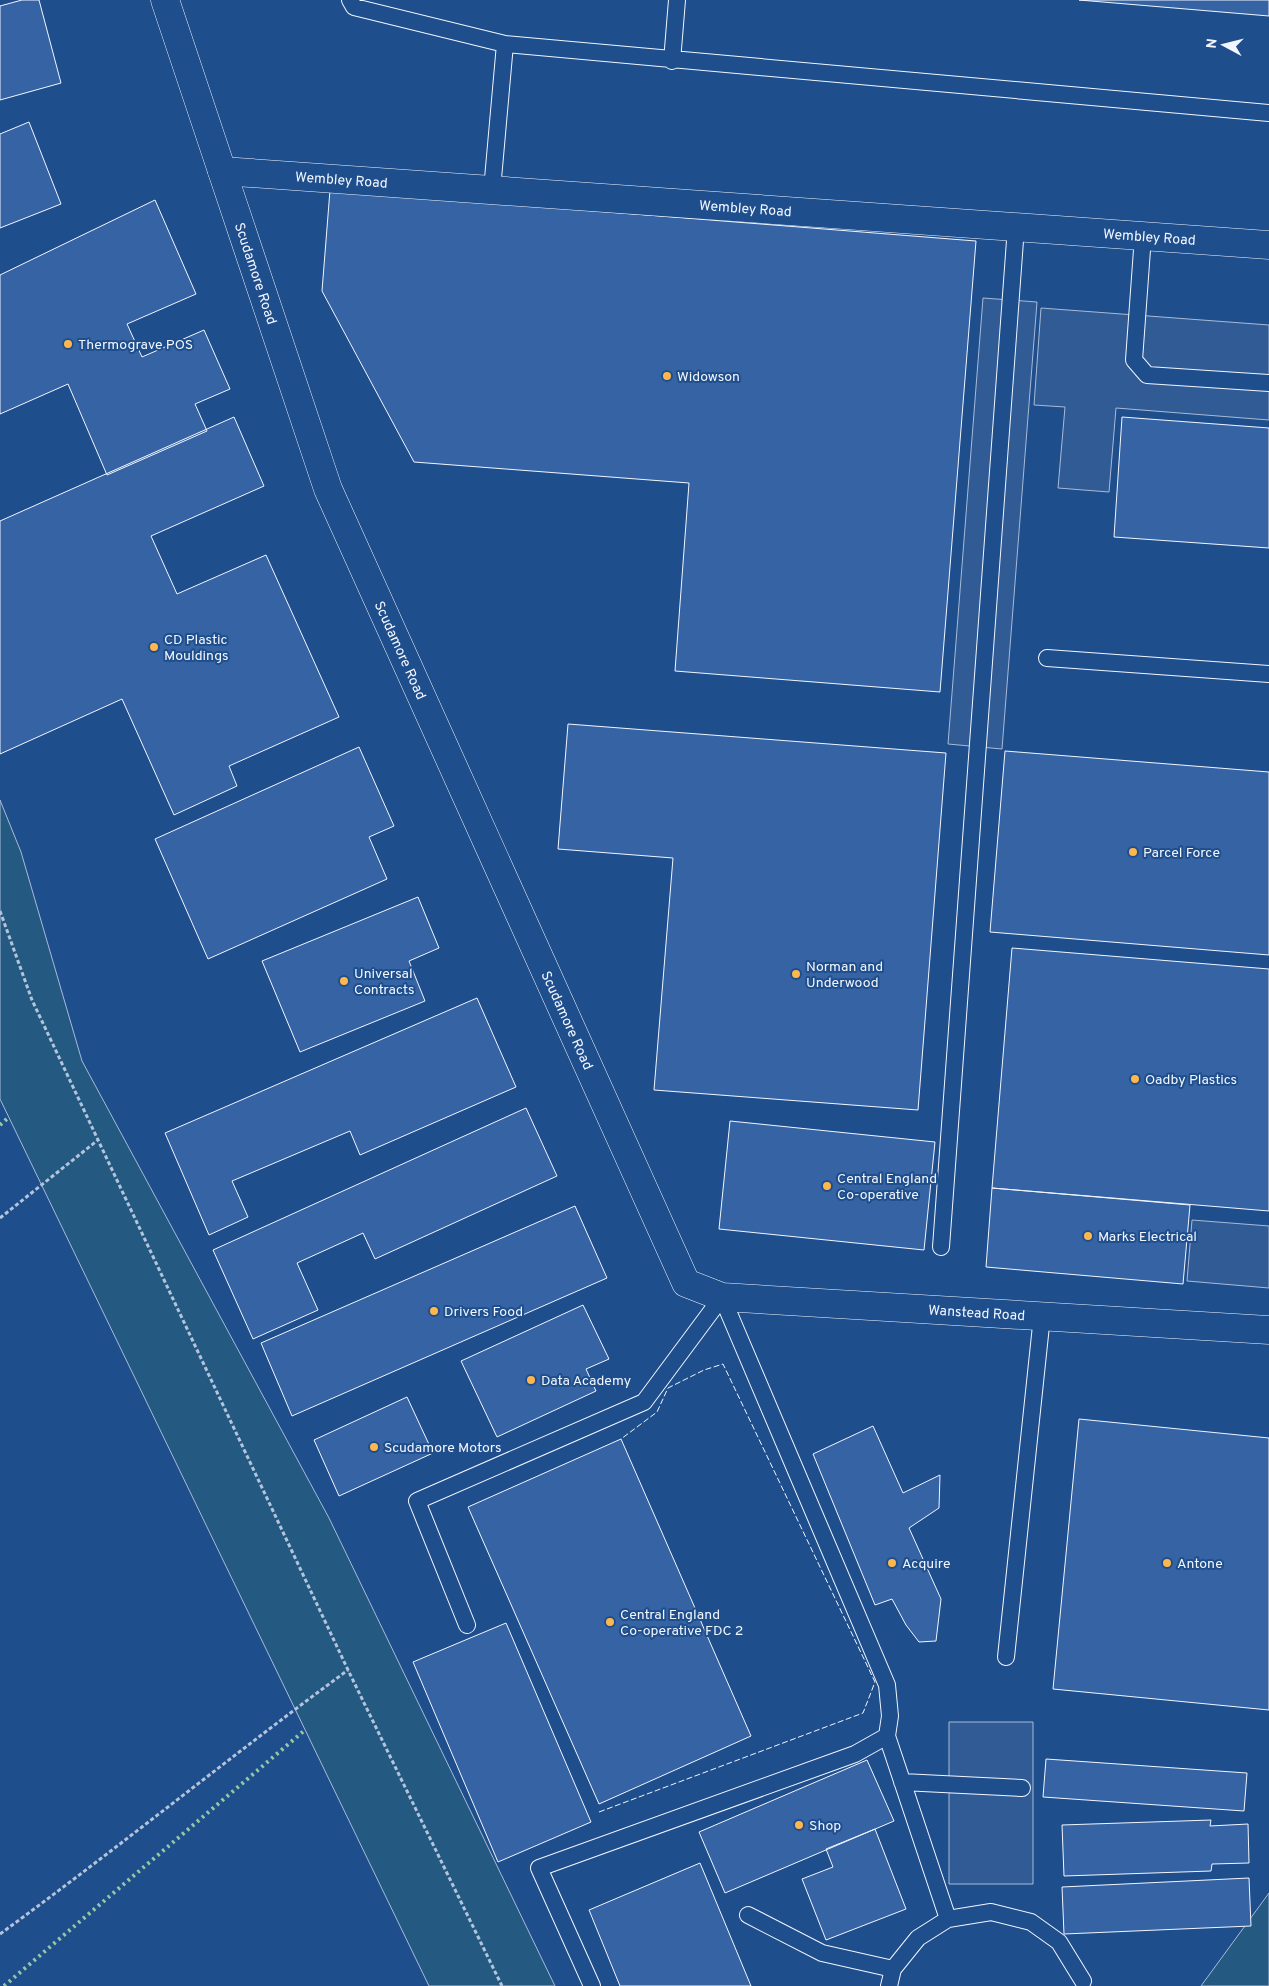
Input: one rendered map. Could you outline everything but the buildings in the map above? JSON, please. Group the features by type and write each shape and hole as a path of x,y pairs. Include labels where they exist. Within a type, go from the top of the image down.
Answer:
{"street":[{"name":"Scudamore Road","path":"165,0 328,489 686,1283"},
{"name":"Wembley Road","path":"222,171 1269,245"},
{"name":"Wanstead Road","path":"686,1283 722,1297 1269,1330"}],"lane":[{"path":"350,0 354,7 505,44 672,61 1269,113"},
{"path":"672,61 677,0"},
{"path":"492,190 505,44"},
{"path":"941,1247 1016,227"},
{"path":"1143,236 1134,360 1147,375 1269,383"},
{"path":"1048,658 1269,674"},
{"path":"467,1625 417,1501 644,1402 722,1297"},
{"path":"722,1297 887,1685 890,1716 887,1736 948,1919"},
{"path":"1006,1657 1042,1316"},
{"path":"592,1986 539,1868 855,1754 887,1736"},
{"path":"902,1782 1022,1788"},
{"path":"889,1986 893,1969 918,1938 948,1919 991,1912 1030,1922 1059,1942 1083,1981"},
{"path":"748,1915 822,1953 893,1969"}],"path":[{"path":"0,911 32,1000 348,1670 502,1986"},
{"path":"0,1218 98,1140"},
{"path":"0,1934 69,1883 276,1722 348,1670"}],"shaded area":[{"path":"983,298 1037,302 1002,749 948,744"},
{"path":"1041,308 1269,325 1269,420 1116,408 1109,492 1058,488 1065,407 1034,405"},
{"path":"0,800 21,852 82,1061 329,1518 555,1986 429,1986 0,1099"},
{"path":"1192,1220 1269,1226 1269,1288 1187,1281"},
{"path":"949,1722 1033,1722 1033,1884 949,1884"},
{"path":"1269,1893 1269,1986 1201,1986"}],"hedge":[{"path":"0,1125 9,1117"},
{"path":"4,1986 305,1730"}],"fence":[{"path":"599,1812 863,1713 875,1682 723,1364 704,1370 668,1388 657,1412 621,1439"}],"place":[{"name":"Thermograve POS","path":"68,344"},
{"name":"Widowson","path":"667,376"},
{"name":"CD Plastic Mouldings","path":"154,647"},
{"name":"Parcel Force","path":"1133,852"},
{"name":"Norman and Underwood","path":"796,974"},
{"name":"Universal Contracts","path":"344,981"},
{"name":"Oadby Plastics","path":"1135,1079"},
{"name":"Central England Co-operative","path":"827,1186"},
{"name":"Marks Electrical","path":"1088,1236"},
{"name":"Drivers Food","path":"434,1311"},
{"name":"Data Academy","path":"531,1380"},
{"name":"Scudamore Motors","path":"374,1447"},
{"name":"Acquire","path":"892,1563"},
{"name":"Antone","path":"1167,1563"},
{"name":"Central England Co-operative FDC 2","path":"610,1622"},
{"name":"Shop","path":"799,1825"}]}
